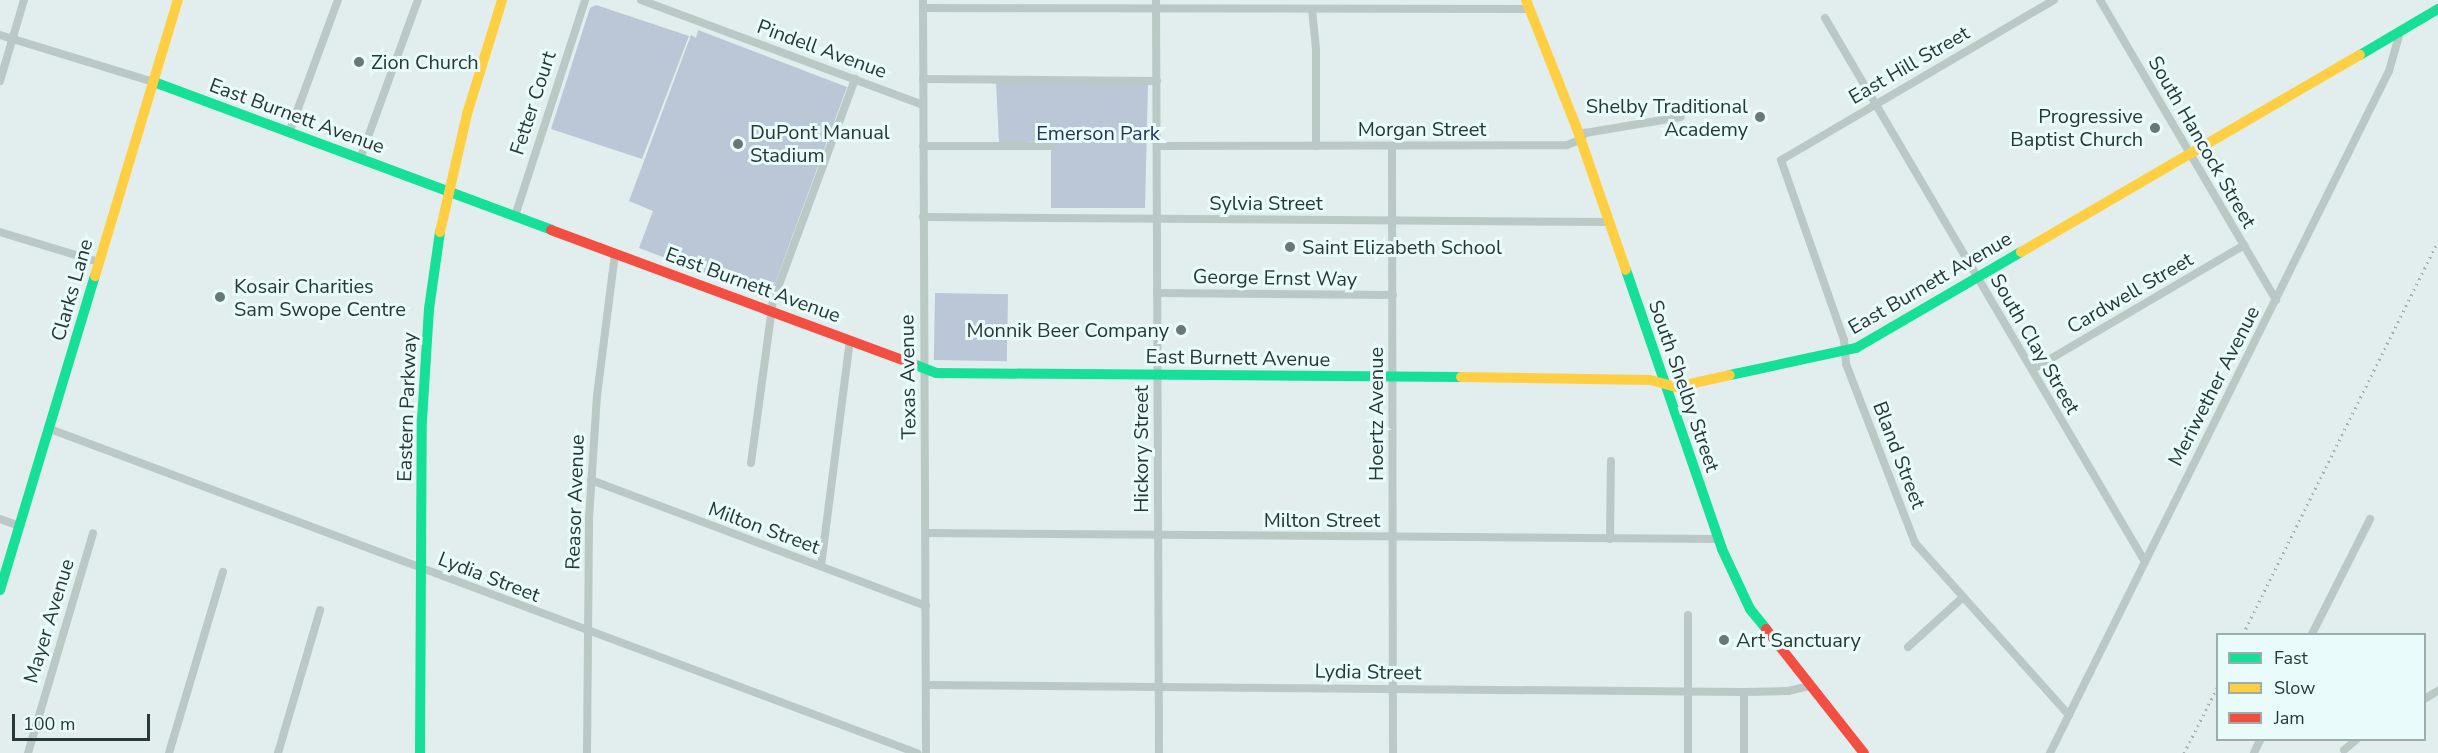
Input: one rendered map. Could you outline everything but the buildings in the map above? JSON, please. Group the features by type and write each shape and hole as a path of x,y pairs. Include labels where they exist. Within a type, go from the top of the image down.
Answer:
{"street":[{"path":"0,81 24,0"},
{"name":"Clarks Lane","path":"0,590 178,0"},
{"path":"289,133 338,0"},
{"path":"360,159 418,0"},
{"name":"Eastern Parkway","path":"420,753 422,420 425,357 436,251 467,114 502,0"},
{"name":"Fetter Court","path":"515,216 585,0"},
{"name":"Pindell Avenue","path":"641,0 664,4 923,105"},
{"name":"East Hill Street","path":"1781,160 2054,0"},
{"name":"South Hancock Street","path":"2100,0 2276,300"},
{"path":"923,4 1156,4 1312,9 1527,5"},
{"name":"Texas Avenue","path":"923,4 926,753"},
{"name":"Hickory Street","path":"1156,4 1159,753"},
{"name":"South Shelby Street","path":"1527,5 1581,140 1718,539 1750,609 1864,753"},
{"path":"1312,9 1316,50 1316,146"},
{"name":"East Burnett Avenue","path":"0,35 154,82 936,373 1639,380 1676,387 1856,348 2438,9"},
{"name":"South Clay Street","path":"1825,18 2145,562"},
{"name":"Meriwether Avenue","path":"2050,753 2388,71 2400,32"},
{"path":"751,463 773,301 855,79"},
{"path":"923,79 1157,81"},
{"name":"Morgan Street","path":"1157,146 1567,145 1581,140 1585,133 1681,117"},
{"path":"923,146 1051,146"},
{"name":"Hoertz Avenue","path":"1392,146 1393,753"},
{"name":"Bland Street","path":"1781,160 1844,340 1846,364 1915,543 2069,715"},
{"name":"Sylvia Street","path":"923,217 1608,222"},
{"path":"0,232 99,262"},
{"name":"Cardwell Street","path":"2033,369 2244,245"},
{"name":"Reasor Avenue","path":"587,753 591,480 597,396 615,253"},
{"name":"George Ernst Way","path":"1157,293 1393,296"},
{"path":"821,566 850,340"},
{"name":"Lydia Street","path":"50,429 407,561 422,569 588,632 917,753"},
{"path":"1610,539 1611,461"},
{"name":"Milton Street","path":"591,480 926,606"},
{"path":"0,519 19,526"},
{"path":"2313,633 2370,519"},
{"name":"Mayer Avenue","path":"28,753 93,533"},
{"name":"Milton Street","path":"926,533 1718,539"},
{"path":"169,753 223,572"},
{"path":"1908,647 1962,598"},
{"path":"278,753 320,610"},
{"path":"1688,615 1688,753"},
{"name":"Lydia Street","path":"926,685 1744,692 1788,691 1810,686"},
{"path":"1744,692 1744,753"},
{"path":"2344,750 2355,741"}],"green space":[{"path":"596,5 689,36 642,159 551,129 590,8"},
{"name":"DuPont Manual Stadium","path":"698,30 847,87 770,297 639,248 653,211 629,201 691,35 696,38"},
{"name":"Emerson Park","path":"996,82 1148,83 1145,208 1051,208 1051,141 999,143"},
{"path":"935,293 1008,294 1007,361 934,360"}],"railway":[{"path":"2243,633 2438,242"},
{"path":"2184,753 2216,690"}],"traffic: fast":[{"path":"2360,55 2438,9"},
{"path":"154,82 551,230"},
{"path":"420,753 422,420 429,309 440,232"},
{"path":"1730,375 1856,348 2021,252"},
{"path":"1626,270 1722,549 1750,609 1766,629"},
{"path":"0,590 95,276"},
{"path":"913,364 936,373 1461,377"}],"traffic: slow":[{"path":"95,276 178,0"},
{"path":"440,232 467,114 502,0"},
{"path":"1526,0 1576,126 1626,270"},
{"path":"2021,252 2360,55"},
{"path":"1461,377 1650,380 1676,387 1730,375"}],"traffic: jam":[{"path":"551,230 913,364"},
{"path":"1766,629 1864,753"}],"place":[{"name":"Zion Church","path":"359,62"},
{"name":"Shelby Traditional Academy","path":"1760,117"},
{"name":"Progressive Baptist Church","path":"2155,128"},
{"name":"DuPont Manual Stadium","path":"738,144"},
{"name":"Saint Elizabeth School","path":"1290,247"},
{"name":"Kosair Charities Sam Swope Centre","path":"220,297"},
{"name":"Monnik Beer Company","path":"1181,330"},
{"name":"Art Sanctuary","path":"1724,640"}]}
